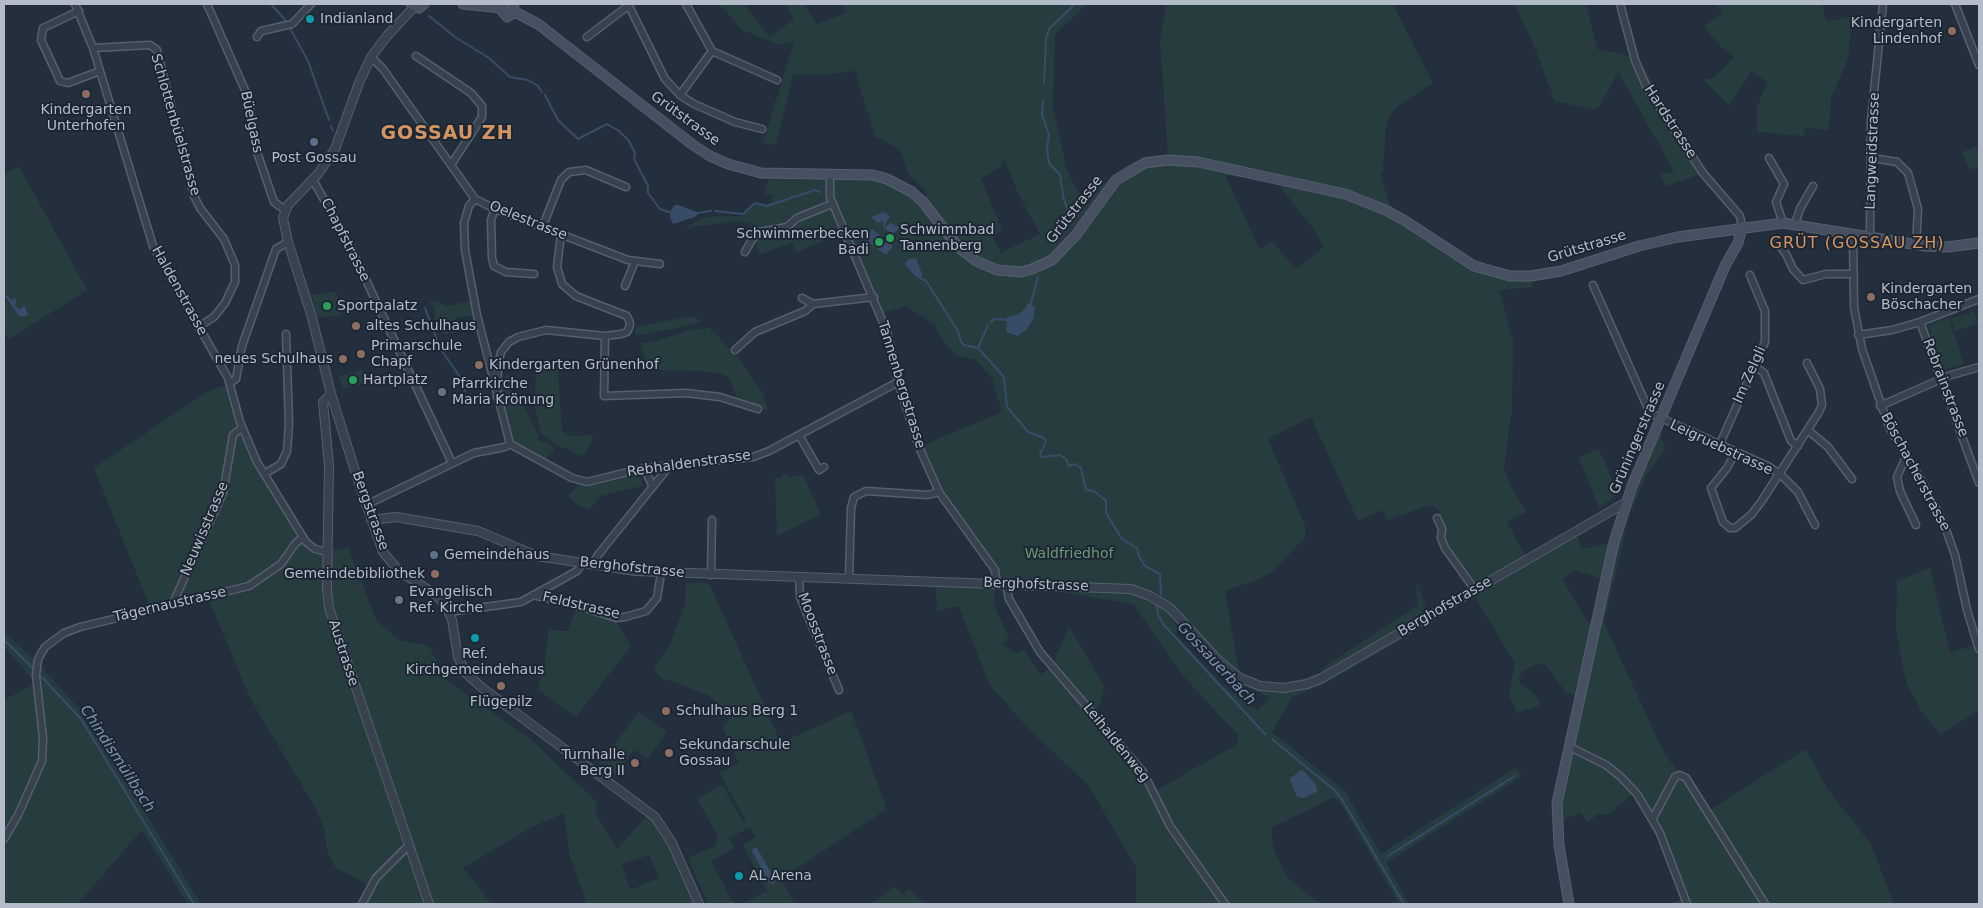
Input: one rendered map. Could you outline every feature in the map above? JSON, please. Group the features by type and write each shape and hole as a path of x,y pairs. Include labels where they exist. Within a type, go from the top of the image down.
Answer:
{"main road":[{"path":"413,6 419,8 424,4"},
{"path":"463,4 502,6"},
{"name":"Grütstrasse","path":"502,6 501,13 507,17 514,8 538,24 692,145 710,156 728,164 761,173 872,175 899,184 923,202 949,237 976,261 988,267 1008,272 1032,269 1052,260 1076,234 1116,180 1145,164 1168,160 1198,162 1345,194 1397,217 1474,266 1510,276 1531,276 1562,271 1639,246 1742,228"},
{"path":"1742,228 1783,223 1916,245 1947,247 1979,243"},
{"name":"Grüningerstrasse","path":"1569,904 1556,823 1557,803 1610,561 1625,503 1725,266 1738,243 1742,228"}],"street":[{"name":"Haldenstrasse","path":"75,4 94,48 153,246 230,383 242,428 264,474 311,547 327,552"},
{"name":"Büelgass","path":"207,4 248,97 257,152 274,202 285,210"},
{"path":"257,37 261,32 275,26 284,27 292,24 311,4"},
{"path":"686,4 712,51 777,80"},
{"name":"Hardstrasse","path":"1620,4 1634,57 1647,88 1703,172 1740,216 1742,228"},
{"name":"Langweidstrasse","path":"1870,238 1871,121 1883,4"},
{"path":"1955,4 1979,65"},
{"path":"587,37 628,5 665,79 680,95 694,104 735,122 762,129"},
{"path":"285,210 296,194 313,180 335,148 359,82 371,57 413,6"},
{"path":"79,11 43,28 41,40 60,81 68,83 100,71"},
{"name":"Schlottenbüelstrasse","path":"94,48 150,45 157,50 194,196 200,208 224,239 235,265 235,282 225,303 214,317 198,327"},
{"path":"680,95 712,51"},
{"path":"416,56 470,92 482,106 482,117 451,165"},
{"name":"Oelestrasse","path":"371,57 383,69 475,199 495,209 561,235 635,261 660,264"},
{"path":"1769,158 1784,184 1776,202 1783,223"},
{"path":"1872,158 1897,162 1908,173 1918,209 1916,245"},
{"path":"542,228 560,180 569,172 586,170 626,187"},
{"name":"Tannenbergstrasse","path":"830,175 830,197 832,204 874,297 887,332 898,382 919,447 939,492 995,570 997,584"},
{"name":"Chapfstrasse","path":"313,180 350,246 452,464"},
{"path":"1795,224 1813,186"},
{"path":"366,505 478,452 505,447 510,444 477,314 465,250 464,223 469,206 475,199"},
{"path":"745,252 760,232 787,227 797,218 832,204"},
{"path":"495,209 491,220 494,266 506,272 534,274"},
{"name":"Bergstrasse","path":"285,210 283,224 309,307 331,394 383,552 404,575 436,595 449,612 458,656 470,677 655,817 672,842 699,904"},
{"path":"497,397 498,365 501,352 509,342 518,337 546,330 604,336 627,332 630,323 626,316 576,296 562,284 557,267 561,235"},
{"name":"Böschacherstrasse","path":"1854,236 1854,307 1858,335 1880,406 1944,524 1955,554 1967,610 1979,649"},
{"path":"230,383 236,379 242,346 276,249 288,242"},
{"path":"1777,242 1786,254 1793,269 1803,280 1826,274 1854,274"},
{"path":"625,286 635,261"},
{"name":"Im Zelgli","path":"1719,446 1765,342 1766,319 1750,275"},
{"path":"1593,285 1650,413 1661,420"},
{"path":"735,350 755,332 805,311 813,304 874,297"},
{"path":"802,298 813,304"},
{"path":"1858,335 1892,330 1920,322 1979,299"},
{"name":"Rebrainstrasse","path":"1920,322 1979,483"},
{"path":"264,474 281,464 287,451 289,424 286,334"},
{"path":"604,336 604,396 686,393 720,397 758,410"},
{"path":"1735,453 1727,468 1712,488 1727,526 1735,528 1750,515 1781,475 1809,431 1822,405 1820,389 1807,364"},
{"path":"1755,366 1764,373 1791,441 1798,446"},
{"path":"1880,406 1941,380 1979,367"},
{"name":"Rebhaldenstrasse","path":"510,444 583,482 671,464 753,457 799,435 898,382"},
{"name":"Austrasse","path":"331,394 323,402 329,466 327,596 333,626 429,904"},
{"name":"Leigruebstrasse","path":"1661,420 1768,466 1781,475 1798,492 1815,525"},
{"name":"Neuwisstrasse","path":"173,603 223,493 233,435 236,430 242,428"},
{"path":"1809,431 1828,447 1852,478"},
{"path":"799,435 818,470 824,467"},
{"path":"1906,457 1897,477 1900,491 1916,525"},
{"path":"592,566 598,555 671,464"},
{"path":"644,468 653,487"},
{"path":"849,579 851,508 854,497 866,491 928,495 939,492"},
{"name":"Berghofstrasse","path":"371,520 396,517 478,531 530,554 592,566 661,573 1116,587 1141,592 1170,608 1218,660 1240,678 1260,686 1284,688 1298,687 1322,678 1625,503"},
{"path":"1437,518 1442,529 1441,538 1444,548 1475,590"},
{"path":"711,575 712,520"},
{"name":"Tägernaustrasse","path":"4,839 18,815 42,761 43,738 36,666 46,647 71,630 173,603 249,586 281,564 295,544 303,537"},
{"path":"449,612 516,604 577,571 582,564"},
{"name":"Feldstrasse","path":"533,595 576,605 616,618 625,617 646,611 657,598 661,573"},
{"name":"Moosstrasse","path":"799,577 800,597 839,690"},
{"name":"Leihaldenweg","path":"1006,584 1010,602 1040,652 1143,772 1170,826 1225,904"},
{"path":"1570,747 1606,765 1637,794 1653,818 1687,904"},
{"path":"1653,818 1675,777 1680,775 1686,778 1765,904"},
{"path":"362,904 374,880 408,846"}],"green space":[{"name":"Waldfriedhof","path":"719,4 744,4 770,37 794,19 784,4 805,4 816,24 846,13 842,4 1087,4 1055,34 1053,107 1067,171 1086,206 1101,186 1122,168 1144,157 1168,154 1160,42 1166,4 1393,4 1433,83 1398,106 1390,116 1386,126 1383,170 1380,174 1390,205 1474,259 1493,266 1511,270 1531,270 1560,266 1561,271 1531,276 1532,287 1499,290 1513,341 1512,409 1504,468 1511,487 1526,512 1507,522 1527,559 1577,531 1581,549 1614,542 1656,431 1662,434 1661,438 1666,448 1647,474 1629,516 1604,623 1664,753 1708,811 1806,749 1828,790 1871,844 1894,904 1667,904 1684,899 1660,833 1635,793 1607,815 1598,814 1588,822 1580,813 1561,821 1563,794 1574,754 1585,754 1570,747 1581,695 1566,693 1546,665 1537,664 1522,672 1518,681 1536,696 1540,705 1517,713 1509,696 1515,663 1475,597 1324,684 1292,697 1272,732 1345,791 1381,854 1515,768 1522,776 1386,863 1409,904 1399,904 1344,808 1334,797 1271,828 1273,848 1287,877 1320,904 1136,904 1136,867 1088,785 1028,728 989,684 959,606 937,611 935,582 996,584 997,576 939,492 919,447 1002,412 992,378 975,359 957,356 942,340 934,324 906,306 880,314 846,236 840,234 796,252 792,242 759,255 750,223 736,221 685,228 704,217 742,216 753,204 770,205 773,196 764,193 769,179 829,180 830,175 873,175 923,202 926,197 927,193 908,173 900,150 875,137 855,71 823,75 793,74 776,145 763,143 794,42 778,44 742,30","holes":["1005,160 1017,191 1040,234 1001,253 993,237 1002,230 981,179 1002,166 1001,162","1225,175 1262,180 1273,178 1313,228 1324,247 1296,269 1272,241 1260,250","1311,417 1358,521 1383,510 1387,520 1430,505 1438,509 1442,529 1456,563 1475,590 1429,616 1416,581 1418,605 1321,669 1322,678 1275,688 1240,678 1225,591 1257,580 1273,571 1305,537 1306,528 1268,439","1574,570 1606,580 1596,626 1588,623 1562,579","995,590 1056,591 1133,604 1184,677 1238,735 1237,744 1154,792 1136,764 1095,717 1105,688 1069,626 1052,666 1040,675 1025,650 1015,653 1003,644 1009,637 993,603","1171,614 1234,683 1244,689 1247,685 1269,698 1258,711 1223,685 1175,634 1178,630"]},
{"path":"1514,4 1586,4 1597,49 1634,57 1642,64 1661,98 1655,102 1703,173 1666,186 1660,175 1674,171 1618,72 1599,107 1594,110 1555,101 1534,46"},
{"path":"1716,4 1822,4 1826,21 1852,17 1848,59 1831,98 1829,130 1805,128 1803,136 1757,132 1757,108 1767,82 1752,71 1729,106 1703,80 1713,78 1734,57 1718,44 1704,26 1722,14"},
{"path":"1979,146 1979,166 1969,170 1962,152"},
{"path":"19,166 87,290 8,340 4,333 4,175","holes":["5,296 8,296 12,301 14,298 17,300 15,305 20,309 25,305 28,315 24,317 19,316"]},
{"name":"Sportpalatz","path":"336,292 341,316 318,317 311,295"},
{"path":"474,300 477,315 455,318 458,332 444,334 436,330 434,307 429,302 435,301 447,306"},
{"path":"1974,311 1978,323 1955,331 1951,319"},
{"path":"692,316 702,321 635,336 635,327"},
{"path":"1949,318 1964,364 1943,370 1928,325"},
{"path":"710,328 739,359 751,376 763,394 768,411 736,396 729,377 717,373 698,371 661,370 646,361 640,343 655,341 691,330"},
{"path":"557,359 562,431 569,436 594,435 585,455 579,456 567,448 560,447 541,433 534,404 536,374 549,365 549,360"},
{"name":"Hartplatz","path":"363,370 367,383 343,388 339,376"},
{"path":"506,375 511,375 514,400 524,406 538,435 537,440 547,443 555,450 543,462 510,444 497,397 499,385"},
{"path":"230,383 245,438 306,542 327,552 348,547 376,620 399,640 429,646 445,679 529,738 597,802 595,813 617,849 650,813 661,825 699,904 587,904 570,857 564,813 530,828 463,868 492,904 362,904 370,886 335,867 328,854 324,829 315,807 251,700 207,595 150,607 94,468 207,392","holes":["649,855 659,878 630,890 622,864"]},
{"path":"1599,449 1618,494 1599,508 1579,457"},
{"path":"783,474 788,475 788,478 803,475 821,514 777,536 775,478 782,478"},
{"path":"627,476 637,476 642,479 642,486 601,496 589,510 578,505 568,496 578,485 598,484"},
{"path":"1930,568 1950,653 1978,644 1979,649 1979,710 1940,735 1920,709 1909,689 1904,674 1896,629 1897,581"},
{"path":"686,583 709,583 781,743 851,711 887,809 781,879 795,904 742,904 767,891 743,845 756,837 750,827 729,838 734,848 711,861 734,904 708,904 689,861 690,857 715,846 718,836 697,799 722,785 743,822 746,820 719,773 739,763 723,728 729,720 728,711 708,695 660,677 654,667 669,647 685,604"},
{"path":"576,608 614,619 631,646 576,717 537,689 544,669 549,630 568,631"},
{"path":"4,632 37,662 87,717 201,904 188,904 142,830 78,904 4,904 4,700 36,683 4,647"},
{"path":"639,712 667,732 648,759 634,750 615,775 599,765"},
{"path":"895,886 902,895 909,889 925,904 871,904"}],"water":[{"path":"675,205 699,213 695,217 673,224 670,217 671,210"},
{"path":"884,212 890,216 884,226 886,227 890,223 899,227 893,235 883,227 883,221 878,223 871,217"},
{"name":"Schwimmerbecken Badi","path":"872,229 893,246 886,255 865,239"},
{"path":"916,258 922,274 920,278 916,277 905,264 909,259"},
{"path":"5,296 8,296 12,301 14,298 17,300 15,306 20,309 25,305 28,315 24,317 19,316"},
{"path":"1028,303 1035,307 1033,320 1026,330 1017,336 1006,332 1007,317 1017,315 1024,310"},
{"path":"1302,769 1315,784 1318,791 1303,798 1297,797 1290,779"},
{"path":"754,847 757,848 775,880 774,884 769,883 752,851"}],"waterway":[{"path":"271,4 286,21 308,61 329,120"},
{"path":"1044,83 1046,39 1049,29 1075,4"},
{"name":"Gossauerbach","path":"429,16 455,37 489,58 510,77 528,80 538,86 542,92"},
{"name":"Gossauerbach","path":"545,95 558,120 578,139 607,124 619,131 629,141 635,153 634,159 648,186 648,193 660,209 672,213"},
{"path":"1043,101 1042,115 1049,135 1047,149 1049,163 1060,175 1064,200 1071,217 1055,236"},
{"path":"331,126 333,131"},
{"name":"Gossauerbach","path":"715,211 743,214 755,203 767,206 815,190 821,192"},
{"name":"Gossauerbach","path":"697,213 711,211"},
{"path":"1030,306 1038,277"},
{"name":"Gossauerbach","path":"920,278 926,281 958,331 961,342 964,345 978,348 1004,377 1007,407 1028,432 1044,438 1046,442 1040,454 1042,457 1060,455 1066,459 1069,466 1075,464 1081,468 1086,490 1094,491 1106,501 1106,513 1122,539 1137,548 1145,566 1160,574 1161,595"},
{"path":"425,308 440,348 460,377 465,391"},
{"path":"991,322 994,319 1007,320"},
{"path":"978,348 988,325"},
{"name":"Gossauerbach","path":"1157,606 1158,615 1164,625 1265,734"},
{"name":"Chindismülibach","path":"4,640 35,670"},
{"name":"Chindismülibach","path":"38,673 81,719 194,904"},
{"name":"Gossauerbach","path":"1272,739 1333,789 1341,798 1404,904"},
{"path":"1388,856 1513,777"}],"place":[{"name":"Indianland","path":"310,19"},
{"name":"Kindergarten Lindenhof","path":"1952,31"},
{"name":"Kindergarten Unterhofen","path":"86,94"},
{"name":"Post Gossau","path":"314,142"},
{"name":"Schwimmbad Tannenberg","path":"890,238"},
{"name":"Schwimmerbecken Badi","path":"879,242"},
{"name":"Kindergarten Böschacher","path":"1871,297"},
{"name":"Sportpalatz","path":"327,306"},
{"name":"altes Schulhaus","path":"356,326"},
{"name":"Primarschule Chapf","path":"361,354"},
{"name":"neues Schulhaus","path":"343,359"},
{"name":"Kindergarten Grünenhof","path":"479,365"},
{"name":"Hartplatz","path":"353,380"},
{"name":"Pfarrkirche Maria Krönung","path":"442,392"},
{"name":"Gemeindehaus","path":"434,555"},
{"name":"Gemeindebibliothek","path":"435,574"},
{"name":"Evangelisch Ref. Kirche","path":"399,600"},
{"name":"Ref. Kirchgemeindehaus","path":"475,638"},
{"name":"Flügepilz","path":"501,686"},
{"name":"Schulhaus Berg 1","path":"666,711"},
{"name":"Sekundarschule Gossau","path":"669,753"},
{"name":"Turnhalle Berg II","path":"635,763"},
{"name":"AL Arena","path":"739,876"}],"district":[{"name":"GOSSAU ZH","path":"447,134"},
{"name":"GRÜT (GOSSAU ZH)","path":"1857,244"}]}
